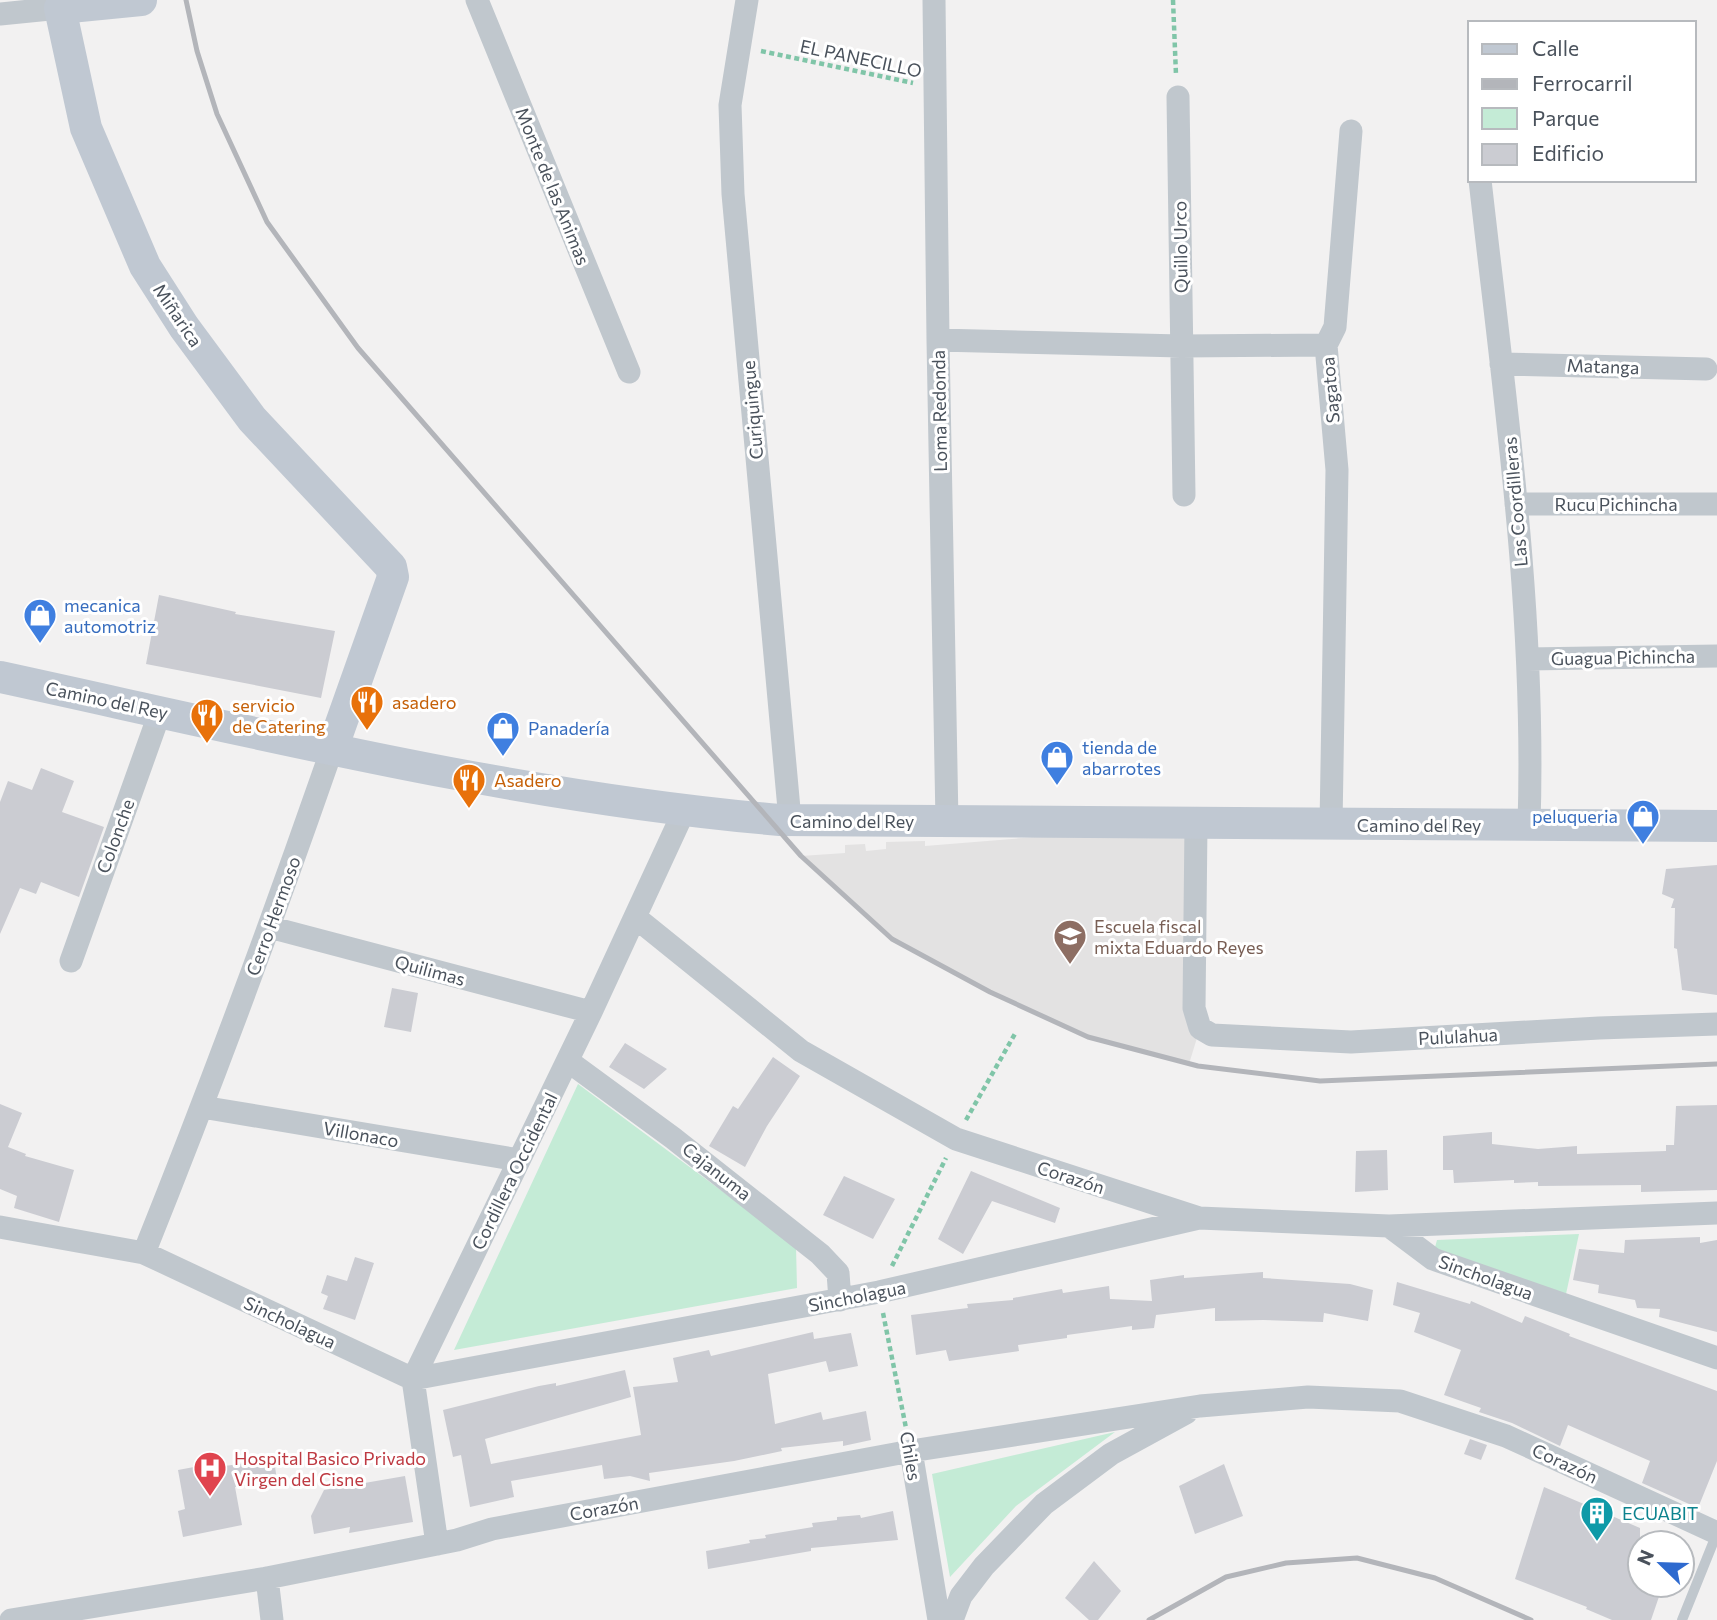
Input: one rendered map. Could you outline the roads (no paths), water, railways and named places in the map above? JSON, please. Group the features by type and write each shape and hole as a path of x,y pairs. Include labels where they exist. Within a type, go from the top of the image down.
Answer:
{"street":[{"path":"0,14 59,4 141,0"},
{"name":"Monte de las Animas","path":"477,0 629,372"},
{"name":"Curiquingue","path":"747,0 730,105 733,194 774,820"},
{"name":"Loma Redonda","path":"934,0 947,822"},
{"name":"Miñarica","path":"59,4 86,128 145,266 184,327 252,419 391,566 393,577"},
{"name":"Quillo Urco","path":"1178,97 1184,495"},
{"path":"1326,345 1335,327 1351,131"},
{"name":"Las Coordilleras","path":"1480,182 1516,504 1528,659 1529,825"},
{"name":"Sagatoa","path":"938,340 1181,346 1326,345 1338,470 1331,825"},
{"name":"Matanga","path":"1501,363 1706,369"},
{"name":"Rucu Pichincha","path":"1516,504 1717,504"},
{"name":"Cerro Hermoso","path":"144,1253 270,928 393,577"},
{"name":"Guagua Pichincha","path":"1528,659 1717,656"},
{"name":"Camino del Rey","path":"0,677 498,783 684,811 774,820 1717,826"},
{"name":"Colonche","path":"71,961 160,712"},
{"name":"Cordillera Occidental","path":"413,1379 568,1061 684,811"},
{"name":"Pululahua","path":"1196,824 1194,1009 1200,1028 1212,1035 1351,1042 1717,1024"},
{"name":"Corazón","path":"635,917 801,1051 956,1139 1199,1218"},
{"name":"Quilimas","path":"270,928 591,1012"},
{"name":"Cajanuma","path":"568,1061 705,1162 820,1254 838,1273 840,1300"},
{"name":"Villonaco","path":"202,1107 519,1160"},
{"path":"1389,1226 1717,1213"},
{"name":"Sincholagua","path":"0,1227 144,1253 413,1379 840,1300 1199,1218 1389,1226 1433,1259 1717,1357"},
{"path":"413,1379 437,1544"},
{"name":"Corazón","path":"11,1620 267,1578 457,1540 492,1529 911,1451 1200,1405 1308,1397 1400,1401 1506,1436 1717,1533"},
{"name":"Corazón","path":"952,1620 961,1596 984,1566 1045,1504 1111,1454 1200,1405"},
{"name":"Chiles","path":"911,1451 939,1620"},
{"path":"267,1578 272,1620"}],"lane":[{"path":"1682,1620 1717,1533"}],"railway":[{"path":"186,0 197,51 217,114 267,222 358,348 801,856 892,939 990,992 1088,1037 1198,1066 1320,1081 1717,1064"},
{"path":"1149,1620 1226,1577 1286,1563 1357,1558 1435,1578 1531,1620"}],"place":[{"name":"mecanica automotriz","path":"40,645"},
{"name":"asadero","path":"367,732"},
{"name":"servicio de Catering","path":"207,745"},
{"name":"Panadería","path":"503,758"},
{"name":"tienda de abarrotes","path":"1057,787"},
{"name":"Asadero","path":"469,810"},
{"name":"peluqueria","path":"1643,846"},
{"name":"Escuela fiscal mixta Eduardo Reyes","path":"1070,966"},
{"name":"Hospital Basico Privado Virgen del Cisne","path":"210,1498"},
{"name":"ECUABIT","path":"1597,1543"}]}
